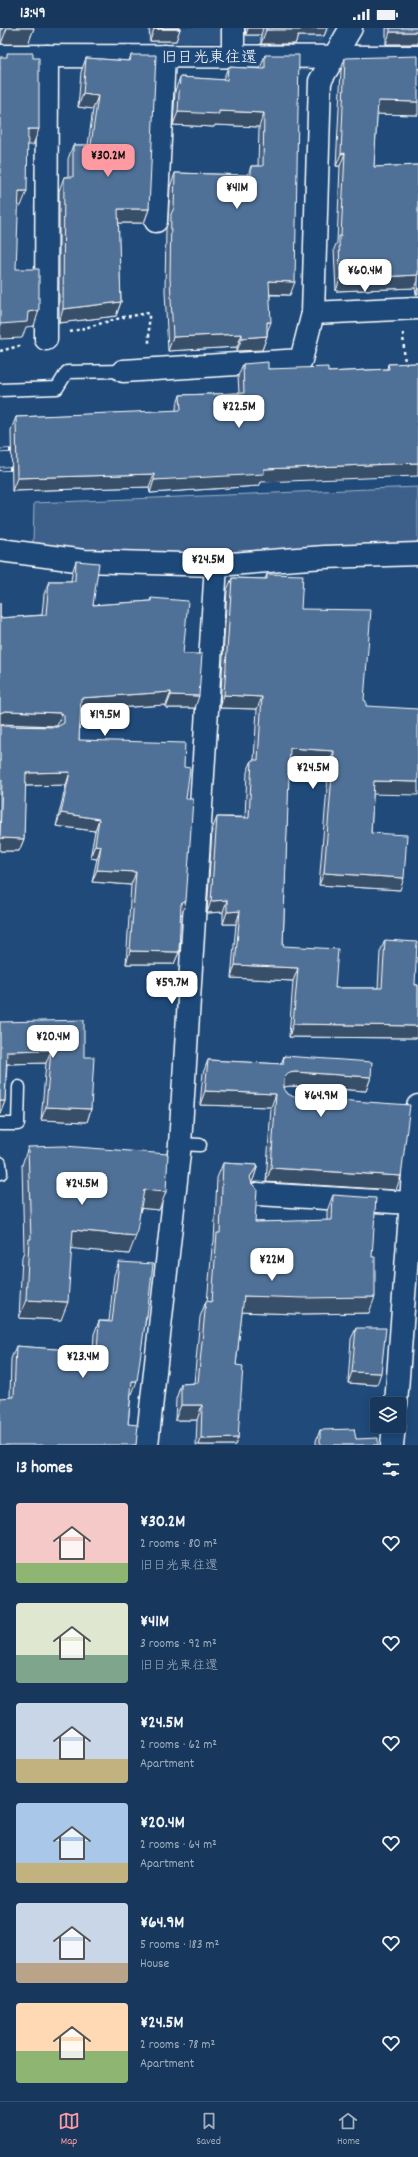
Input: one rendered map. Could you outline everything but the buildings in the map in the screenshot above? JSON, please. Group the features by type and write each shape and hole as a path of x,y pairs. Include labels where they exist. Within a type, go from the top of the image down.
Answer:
{"street":[{"path":"233,28 233,56"},
{"path":"123,371 301,360 313,313 320,81 351,28"},
{"name":"旧日光東往還","path":"0,56 335,55 418,57"},
{"path":"46,339 47,56"},
{"path":"156,221 164,56"},
{"path":"313,313 418,308"},
{"path":"0,550 84,561 216,565 324,557 418,554"},
{"path":"147,1445 190,1144 216,565"},
{"path":"394,1105 418,1106 397,1397"},
{"path":"257,1194 411,1203"},
{"path":"392,1445 393,1433"}],"lane":[{"path":"0,390 57,388 67,372 123,371"},
{"path":"0,1124 18,1124 19,1088"}],"path":[{"path":"0,351 124,317 149,313 148,350"},
{"path":"402,326 406,369"}],"shaded area":[{"path":"148,28 223,28 223,42 147,42"},
{"path":"241,28 331,28 321,42 249,43 241,36"},
{"path":"418,487 418,543 218,555 85,551 33,543 34,503"}],"railway":[{"path":"0,451 22,450"},
{"path":"0,469 22,468"}]}
